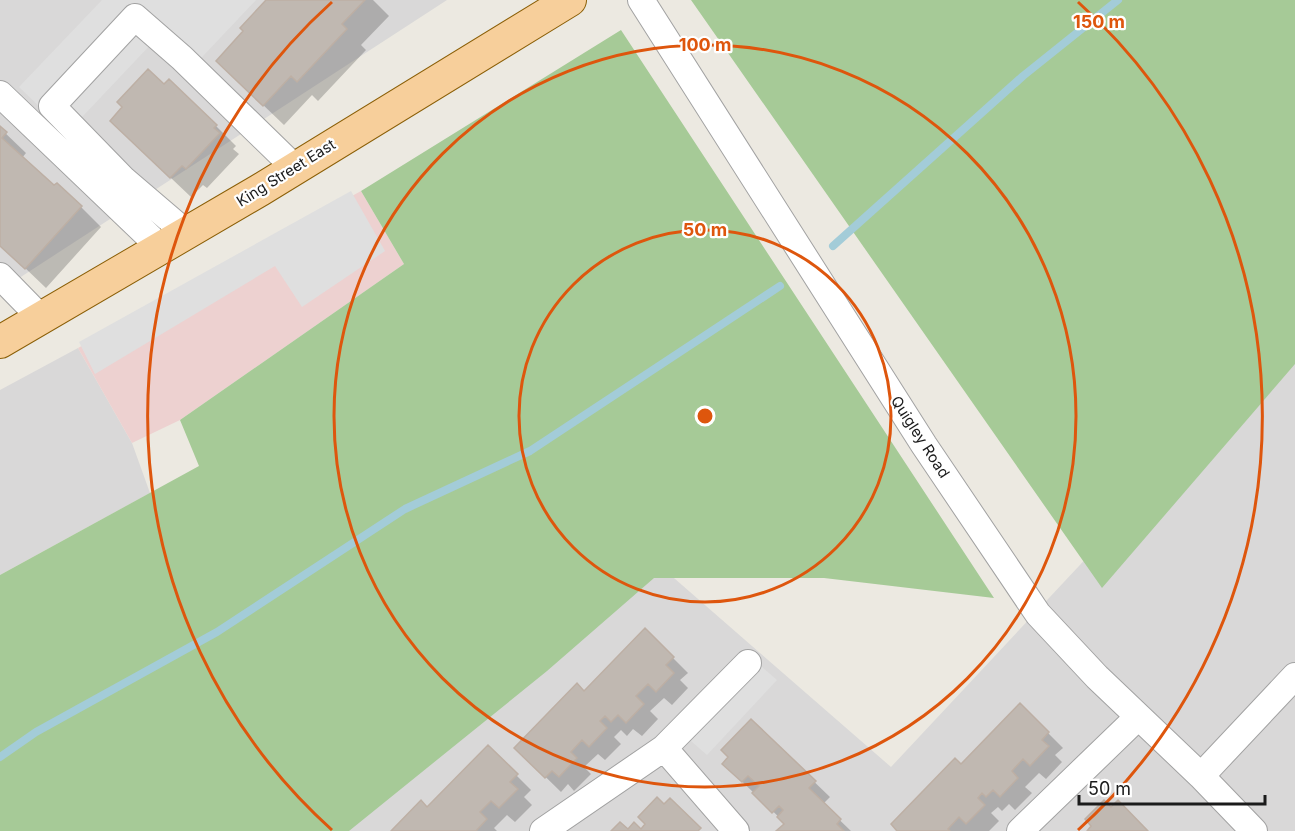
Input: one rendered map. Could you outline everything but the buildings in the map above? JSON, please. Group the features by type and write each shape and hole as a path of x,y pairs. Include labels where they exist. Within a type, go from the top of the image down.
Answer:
{"main road":[{"name":"King Street East","path":"0,342 174,240 570,0"}],"street":[{"name":"Quigley Road","path":"642,0 924,445 1038,614 1254,831"},
{"path":"174,240 124,180 52,106 135,17 182,58 294,167"},
{"path":"0,94 174,240"},
{"path":"0,276 41,318"},
{"path":"543,831 664,748 748,663"},
{"path":"1201,776 1295,676"},
{"path":"1020,831 1138,717"},
{"path":"664,748 736,831"}],"shaded area":[{"path":"0,0 447,0 10,284 0,275"},
{"path":"102,0 256,0 187,73 154,41 67,133 19,87"},
{"path":"351,191 385,251 302,307 275,266 95,374 79,342"},
{"path":"361,191 404,264 180,420 132,443 78,348"},
{"path":"1295,328 1295,831 322,831 643,551 891,767 1108,535"},
{"path":"78,348 132,443 150,493 0,575 0,390"},
{"path":"761,666 777,680 707,755 691,741"}],"green space":[{"path":"691,0 1295,0 1295,364 1102,588"},
{"path":"621,30 994,598 824,578 654,578 547,671 349,831 0,831 0,575 199,466 180,420 404,264 361,191"}],"waterway":[{"path":"833,246 1023,76 1118,0"},
{"path":"0,757 36,732 217,632 405,509 530,451 780,286"}]}
